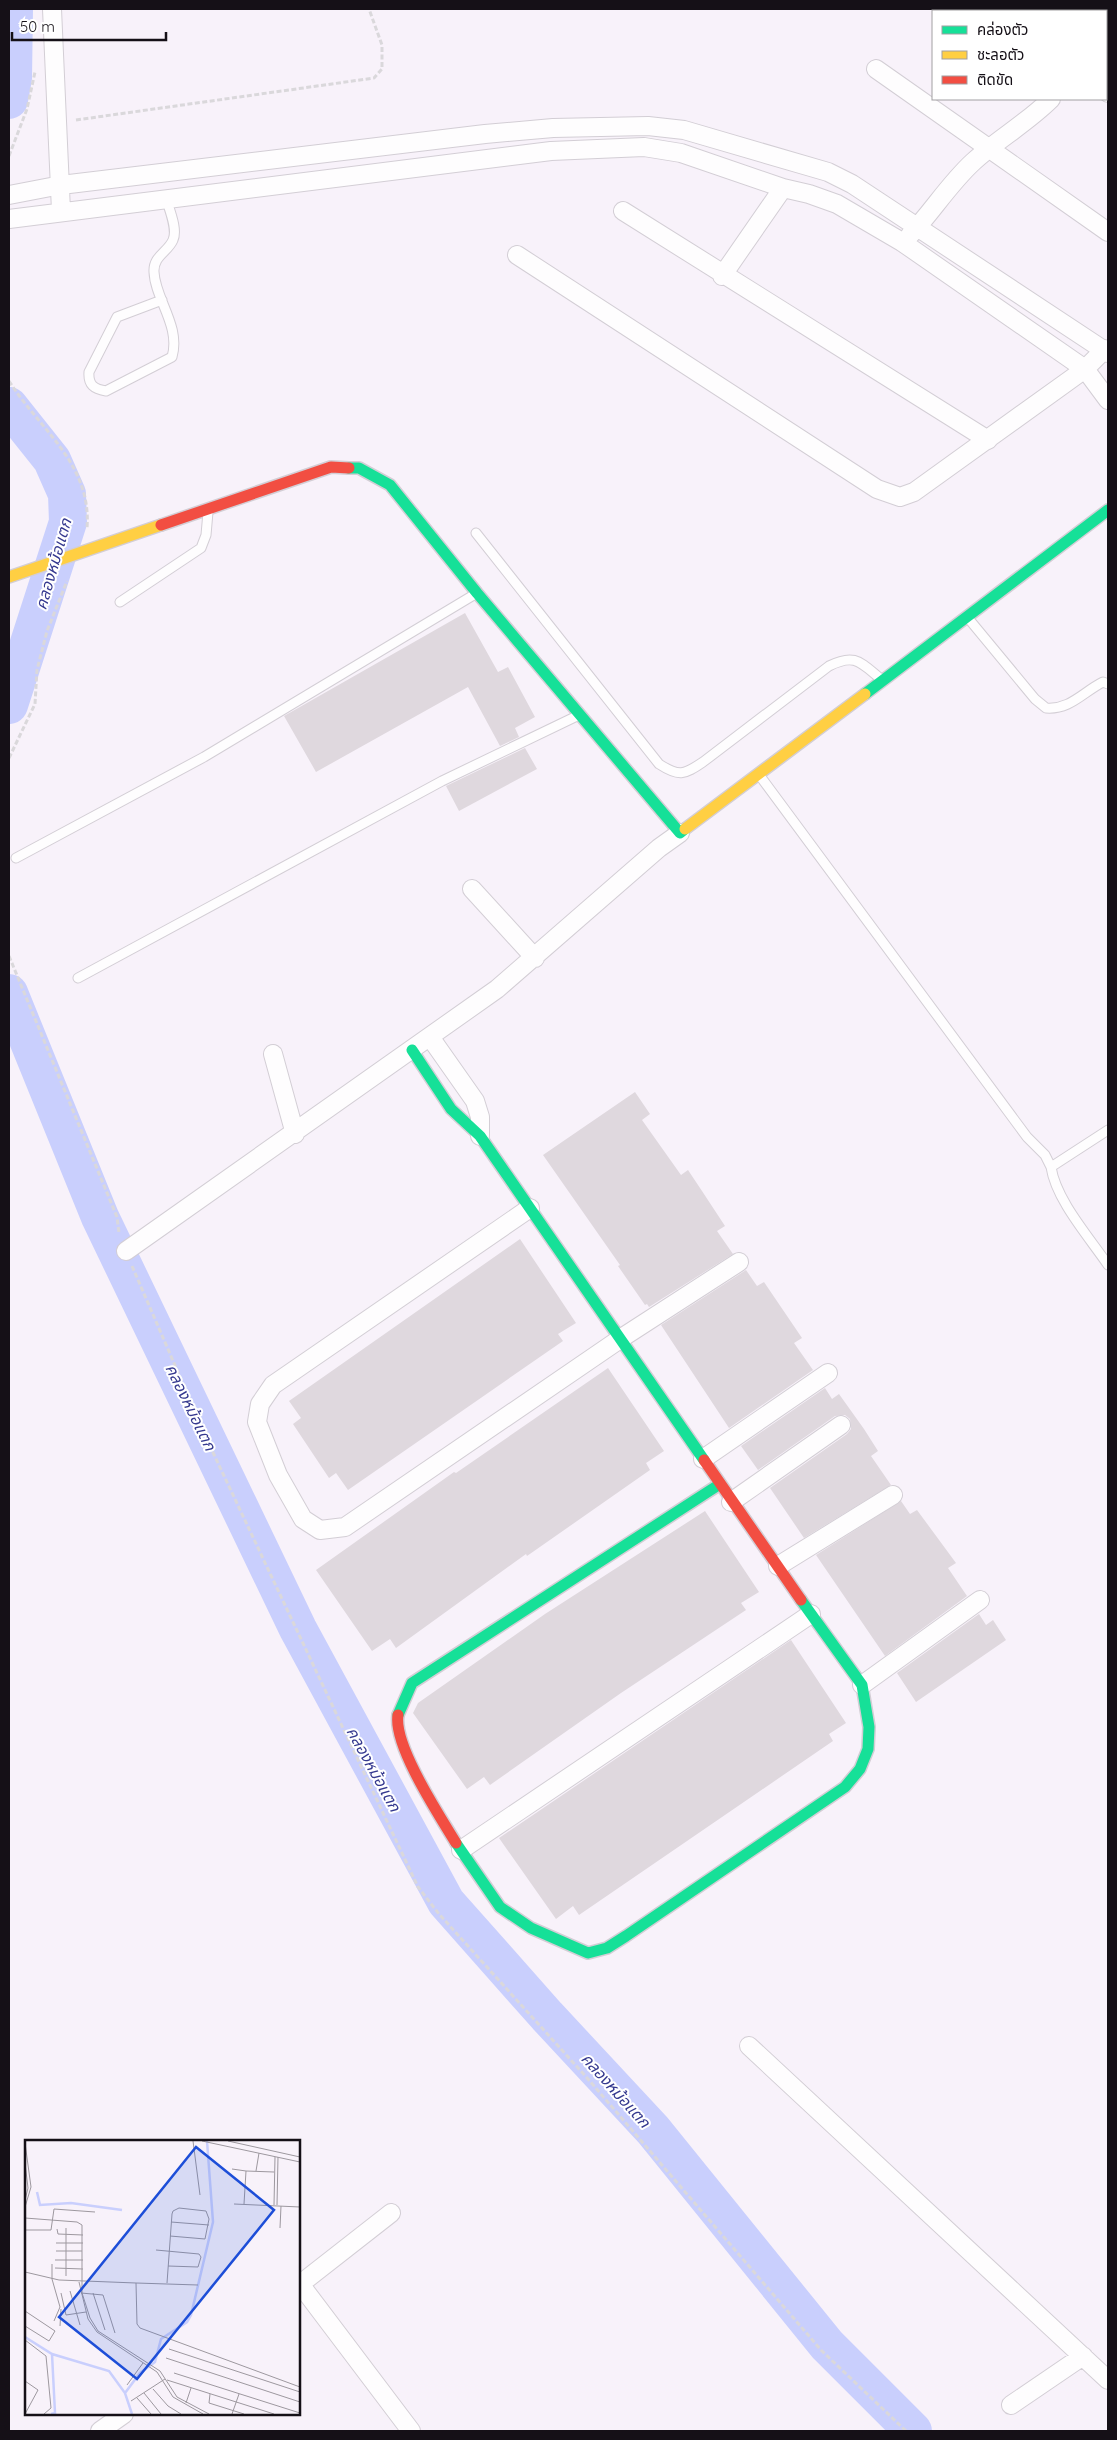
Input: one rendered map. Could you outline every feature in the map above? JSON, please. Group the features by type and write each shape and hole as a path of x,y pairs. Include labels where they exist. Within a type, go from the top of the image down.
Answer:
{"street":[{"path":"52,9 61,211"},
{"path":"876,69 1108,232"},
{"path":"902,242 918,226 949,187 974,162 1034,116 1050,100"},
{"path":"13,195 61,185 553,128 648,126 684,130 828,172 852,184 1106,351 1085,370 988,440 914,492 900,497 889,495 869,484 517,255"},
{"path":"551,151 553,128"},
{"path":"9,219 331,177 551,151 644,147 681,153 783,188 809,194 837,204 902,242 1085,370 1108,400"},
{"path":"326,153 331,177"},
{"path":"722,276 783,188"},
{"path":"623,211 722,276 988,440"},
{"path":"9,577 330,467 359,468 390,485 477,593 680,833"},
{"path":"126,1252 497,990 659,848 1108,510"},
{"path":"472,888 535,958"},
{"path":"430,1037 475,1100 480,1117 480,1136"},
{"path":"412,1050 451,1109 480,1136 720,1484 731,1502 862,1684 870,1719 867,1747 861,1768 845,1787 607,1948 588,1953 524,1923 499,1906 461,1850 412,1766 397,1727 399,1706 412,1683 720,1484"},
{"path":"273,1054 295,1134"},
{"path":"530,1208 273,1385 260,1404 257,1422 278,1475 303,1519 320,1530 345,1527 620,1339 739,1262"},
{"path":"703,1460 828,1373"},
{"path":"731,1502 840,1425"},
{"path":"778,1566 893,1494"},
{"path":"862,1684 980,1600"},
{"path":"461,1850 811,1614"},
{"path":"749,2046 1108,2380"},
{"path":"300,2284 391,2213"},
{"path":"300,2286 411,2431"},
{"path":"1012,2405 1083,2356"},
{"path":"100,2431 123,2415"}],"lane":[{"path":"162,300 117,317 89,372 88,380 97,390 106,391 172,357 175,347 174,337 154,273 155,260 174,239 174,229 166,198"},
{"path":"120,602 201,548 206,535 208,509"},
{"path":"476,533 659,764 673,773 687,772 703,762 829,666 844,659 859,662 883,680"},
{"path":"16,858 204,757 477,593"},
{"path":"967,617 1035,699 1046,708 1068,706 1092,687 1103,682 1108,684"},
{"path":"78,978 442,781 580,714"},
{"path":"758,774 1027,1137 1045,1155 1051,1167 1053,1181 1080,1226 1108,1265"},
{"path":"1051,1167 1108,1130"}],"path":[{"path":"58,123 374,78 382,70 382,45 369,9"},
{"path":"9,156 27,109 35,70"},
{"path":"9,956 117,1217 118,1230 126,1252"}],"building":[{"path":"465,613 498,672 508,667 535,717 515,728 519,737 500,746 468,687 316,772 284,716"},
{"path":"525,748 537,769 459,811 446,786"},
{"path":"635,1092 650,1114 642,1120 681,1175 688,1170 725,1226 717,1231 733,1254 649,1307 647,1304 645,1305 618,1266 620,1265 543,1155"},
{"path":"520,1239 576,1323 558,1334 563,1341 348,1490 336,1473 329,1478 293,1424 301,1418 289,1401"},
{"path":"746,1270 757,1286 764,1282 802,1338 794,1343 813,1370 729,1428 661,1325"},
{"path":"608,1368 664,1451 646,1463 650,1470 527,1556 526,1554 396,1648 390,1639 372,1651 316,1570 454,1472 456,1473"},
{"path":"825,1388 832,1399 839,1394 864,1429 878,1451 871,1456 891,1485 804,1538 770,1488 847,1434 851,1429 850,1419 845,1415 835,1416 758,1470 741,1446"},
{"path":"901,1501 910,1514 917,1510 956,1563 948,1568 967,1596 885,1656 816,1555"},
{"path":"705,1511 759,1592 741,1603 746,1610 621,1693 490,1785 484,1777 467,1789 413,1713 418,1703 545,1614"},
{"path":"979,1614 986,1625 993,1620 1006,1640 916,1702 897,1673"},
{"path":"791,1640 846,1723 829,1734 833,1741 579,1915 573,1906 556,1919 499,1838"}],"waterway":[{"name":"คลองหม้อแตก","path":"9,100 13,78 14,9"},
{"name":"คลองหม้อแตก","path":"9,406 52,460 67,494 68,522 9,705"},
{"name":"คลองหม้อแตก","path":"9,993 100,1217 298,1629 446,1902 547,2016 653,2130 827,2345 913,2431"}],"traffic: fast":[{"path":"349,468 359,468 390,485 477,593 680,833 685,829"},
{"path":"865,694 1108,510"},
{"path":"412,1050 451,1109 480,1136 704,1460"},
{"path":"398,1715 412,1683 720,1484"},
{"path":"456,1843 500,1907 531,1928 588,1953 607,1948 626,1936 845,1787 860,1769 868,1749 869,1727 862,1685 801,1600"}],"traffic: slow":[{"path":"9,577 161,525"},
{"path":"685,829 865,694"}],"traffic: jam":[{"path":"161,525 331,467 349,468"},
{"path":"704,1460 801,1600"},
{"path":"398,1715 398,1728 410,1761 429,1798 456,1843"}]}
